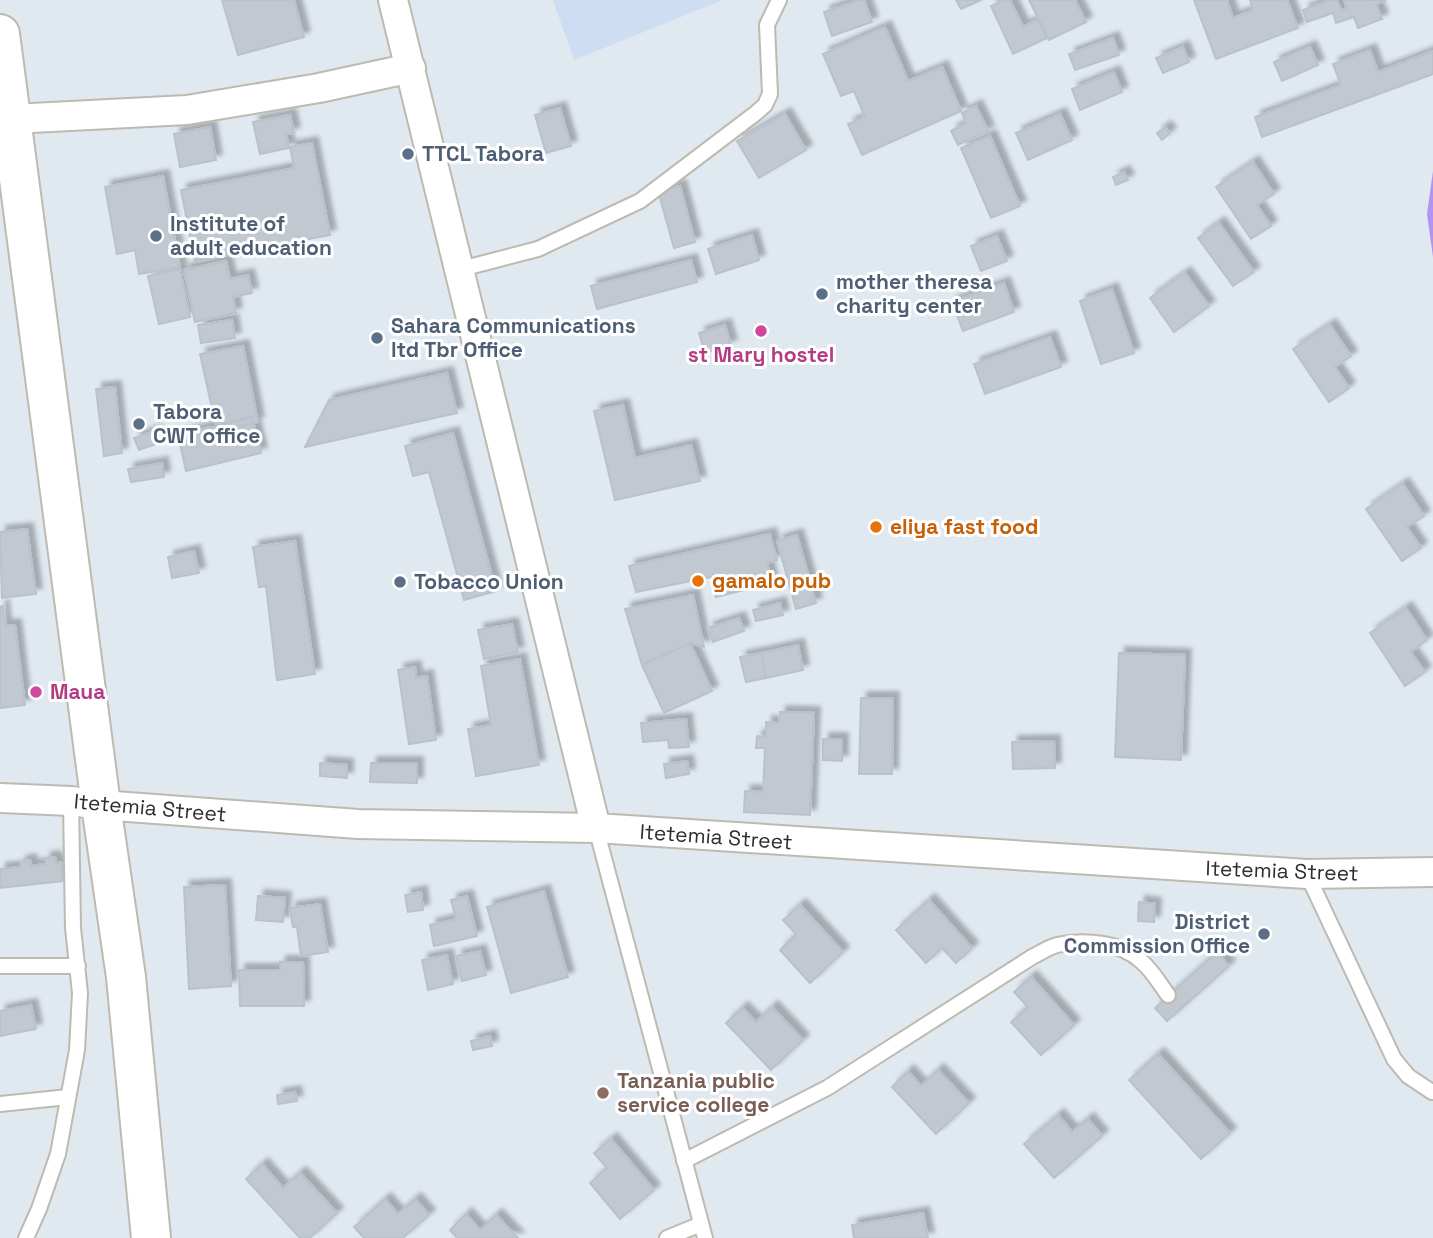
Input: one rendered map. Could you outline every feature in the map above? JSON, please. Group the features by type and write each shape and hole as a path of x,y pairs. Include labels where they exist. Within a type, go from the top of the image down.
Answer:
{"main road":[{"path":"0,34 86,803 126,977 150,1238"}],"street":[{"path":"393,0 596,828"},
{"path":"7,107 187,110 319,88 411,68"},
{"name":"Itetemia Street","path":"0,798 358,824 596,828 1307,874 1433,872"}],"lane":[{"path":"460,269 538,249 640,201 747,120 765,104 770,94 766,25 779,0"},
{"path":"26,1238 54,1166 77,1049 80,1014 74,928 86,803"},
{"path":"596,828 703,1231 667,1238"},
{"path":"1307,874 1394,1059 1408,1076 1432,1092"},
{"path":"684,1161 827,1088 1032,957 1055,946 1078,942 1104,944 1130,953 1147,967 1168,995"},
{"path":"0,966 78,966"},
{"path":"0,1104 68,1097"}],"shaded area":[{"path":"553,0 723,0 574,60"},
{"path":"1433,171 1433,257 1427,214"}],"building":[{"path":"222,0 294,0 304,37 238,55"},
{"path":"864,0 872,22 832,36 824,12"},
{"path":"956,0 981,0 961,9"},
{"path":"1010,0 1023,27 1038,19 1047,38 1013,54 991,6"},
{"path":"1029,0 1075,0 1086,22 1049,40"},
{"path":"1194,0 1227,0 1233,18 1253,10 1250,0 1287,0 1298,28 1216,59"},
{"path":"1337,0 1341,10 1347,8 1344,0 1386,0 1376,4 1382,19 1358,28 1354,17 1336,23 1333,13 1307,22 1303,10"},
{"path":"885,27 908,81 942,67 961,111 862,155 848,124 865,117 854,91 841,96 823,54"},
{"path":"1113,38 1119,55 1075,70 1069,54"},
{"path":"1183,47 1189,62 1163,73 1156,58"},
{"path":"1310,47 1318,65 1282,81 1274,62"},
{"path":"1370,50 1378,72 1433,51 1433,74 1262,137 1255,117 1341,85 1333,64"},
{"path":"1114,72 1122,92 1080,110 1072,89"},
{"path":"976,106 988,131 958,145 951,131 966,123 962,113"},
{"path":"560,108 571,146 546,153 535,115"},
{"path":"785,114 806,150 759,178 737,141"},
{"path":"1060,114 1072,140 1028,160 1016,133"},
{"path":"290,115 294,133 286,134 289,148 260,154 253,122"},
{"path":"210,127 216,160 180,167 174,134"},
{"path":"1165,127 1170,133 1162,140 1157,133"},
{"path":"990,136 1020,206 991,218 961,148"},
{"path":"312,143 330,235 195,261 181,190 294,168 290,147"},
{"path":"1253,162 1274,194 1257,205 1271,226 1251,239 1216,187"},
{"path":"1124,172 1128,180 1116,185 1113,177"},
{"path":"163,176 180,267 139,274 135,250 117,254 105,187"},
{"path":"680,186 695,242 674,248 658,191"},
{"path":"1219,223 1254,272 1233,286 1198,238"},
{"path":"752,235 759,260 716,274 708,249"},
{"path":"997,236 1007,261 981,271 971,246"},
{"path":"691,260 697,282 597,309 591,286"},
{"path":"226,261 230,279 248,275 252,293 233,297 236,313 195,322 184,270"},
{"path":"180,269 190,317 159,324 148,276"},
{"path":"1185,273 1209,306 1174,332 1150,298"},
{"path":"1004,283 1014,312 963,331 952,302"},
{"path":"1112,289 1134,353 1101,364 1080,301"},
{"path":"232,320 235,338 201,343 198,325"},
{"path":"725,325 731,345 705,353 699,333"},
{"path":"1330,325 1351,356 1335,367 1349,388 1329,402 1293,349"},
{"path":"1050,337 1061,367 985,394 974,364"},
{"path":"243,346 258,422 217,431 200,354"},
{"path":"447,373 457,413 305,447 329,400"},
{"path":"115,387 122,453 104,456 96,389"},
{"path":"623,405 635,458 691,445 700,481 615,500 594,411"},
{"path":"252,417 261,453 186,471 178,435"},
{"path":"155,431 159,443 139,450 134,438"},
{"path":"453,433 496,591 464,600 429,472 413,476 405,446"},
{"path":"162,463 164,477 131,482 128,469"},
{"path":"1403,484 1424,516 1407,527 1421,548 1402,561 1366,509"},
{"path":"27,529 36,594 2,598 0,532"},
{"path":"770,534 777,560 767,563 772,583 716,597 711,577 636,592 629,566"},
{"path":"797,535 816,603 796,609 777,541"},
{"path":"295,541 315,674 277,680 266,586 259,587 253,547"},
{"path":"194,551 199,573 172,578 168,557"},
{"path":"693,595 704,647 690,643 642,665 625,609"},
{"path":"780,603 783,615 756,621 753,610"},
{"path":"3,606 5,626 15,625 25,705 0,708 0,607"},
{"path":"1406,608 1427,640 1411,652 1425,672 1405,686 1370,633"},
{"path":"739,618 744,631 713,642 708,628"},
{"path":"512,624 518,652 484,659 478,630"},
{"path":"690,643 712,691 664,713 642,665"},
{"path":"798,645 803,670 766,678 761,653"},
{"path":"761,653 766,678 746,682 740,657"},
{"path":"1119,653 1185,655 1181,760 1115,757"},
{"path":"520,659 539,765 476,776 468,729 491,725 481,666"},
{"path":"415,667 416,678 427,676 436,740 409,744 398,670"},
{"path":"861,698 893,698 892,774 859,774"},
{"path":"780,712 814,713 810,815 744,812 745,791 763,792 765,748 756,748 757,736 766,737 766,722 779,723"},
{"path":"686,719 689,747 669,748 668,740 643,742 641,723"},
{"path":"823,739 842,739 842,761 823,760"},
{"path":"1054,741 1055,768 1013,769 1012,742"},
{"path":"687,761 689,774 666,778 664,764"},
{"path":"320,763 347,765 347,778 320,776"},
{"path":"371,763 417,763 417,783 370,782"},
{"path":"55,857 56,863 61,862 63,881 0,888 0,869 20,867 20,862 30,860 31,866 45,864 45,858"},
{"path":"225,885 231,986 189,989 184,887"},
{"path":"544,891 568,977 511,993 487,907"},
{"path":"421,892 423,910 408,912 405,895"},
{"path":"258,896 285,898 283,922 256,920"},
{"path":"467,896 477,936 434,946 430,925 456,919 451,900"},
{"path":"929,900 972,948 956,963 942,948 926,963 896,930"},
{"path":"1139,902 1155,904 1154,922 1138,921"},
{"path":"320,904 328,952 301,956 297,927 293,927 290,908"},
{"path":"800,905 843,952 810,983 780,950 796,934 783,920"},
{"path":"480,951 486,975 462,981 456,956"},
{"path":"1217,952 1229,966 1167,1021 1155,1008"},
{"path":"447,955 453,984 428,990 422,960"},
{"path":"280,962 303,962 304,1006 240,1006 239,970 280,970"},
{"path":"1031,977 1074,1025 1041,1055 1011,1022 1028,1007 1014,992"},
{"path":"31,1005 36,1029 0,1036 0,1011"},
{"path":"772,1007 803,1040 771,1070 726,1023 742,1008 756,1022"},
{"path":"490,1036 492,1046 473,1050 471,1041"},
{"path":"1158,1054 1230,1133 1201,1159 1129,1080"},
{"path":"938,1070 969,1103 936,1134 892,1087 908,1071 921,1086"},
{"path":"295,1092 297,1101 278,1104 277,1095"},
{"path":"1058,1115 1072,1132 1088,1119 1102,1136 1054,1178 1024,1144"},
{"path":"611,1139 654,1190 620,1219 590,1183 607,1168 594,1153"},
{"path":"262,1164 283,1188 300,1173 337,1213 310,1238 300,1238 246,1179"},
{"path":"385,1199 398,1214 415,1199 429,1215 403,1238 364,1238 354,1227"},
{"path":"923,1213 928,1238 854,1238 852,1225"},
{"path":"466,1214 480,1230 496,1215 518,1238 457,1238 450,1230"}],"place":[{"name":"TTCL Tabora","path":"408,154"},
{"name":"Institute of adult education","path":"156,236"},
{"name":"mother theresa charity center","path":"822,294"},
{"name":"st Mary hostel","path":"761,331"},
{"name":"Sahara Communications ltd Tbr Office","path":"377,338"},
{"name":"Tabora CWT office","path":"139,424"},
{"name":"eliya fast food","path":"876,527"},
{"name":"gamalo pub","path":"698,581"},
{"name":"Tobacco Union","path":"400,582"},
{"name":"Maua","path":"36,692"},
{"name":"District Commission Office","path":"1264,934"},
{"name":"Tanzania public service college","path":"603,1093"}]}
